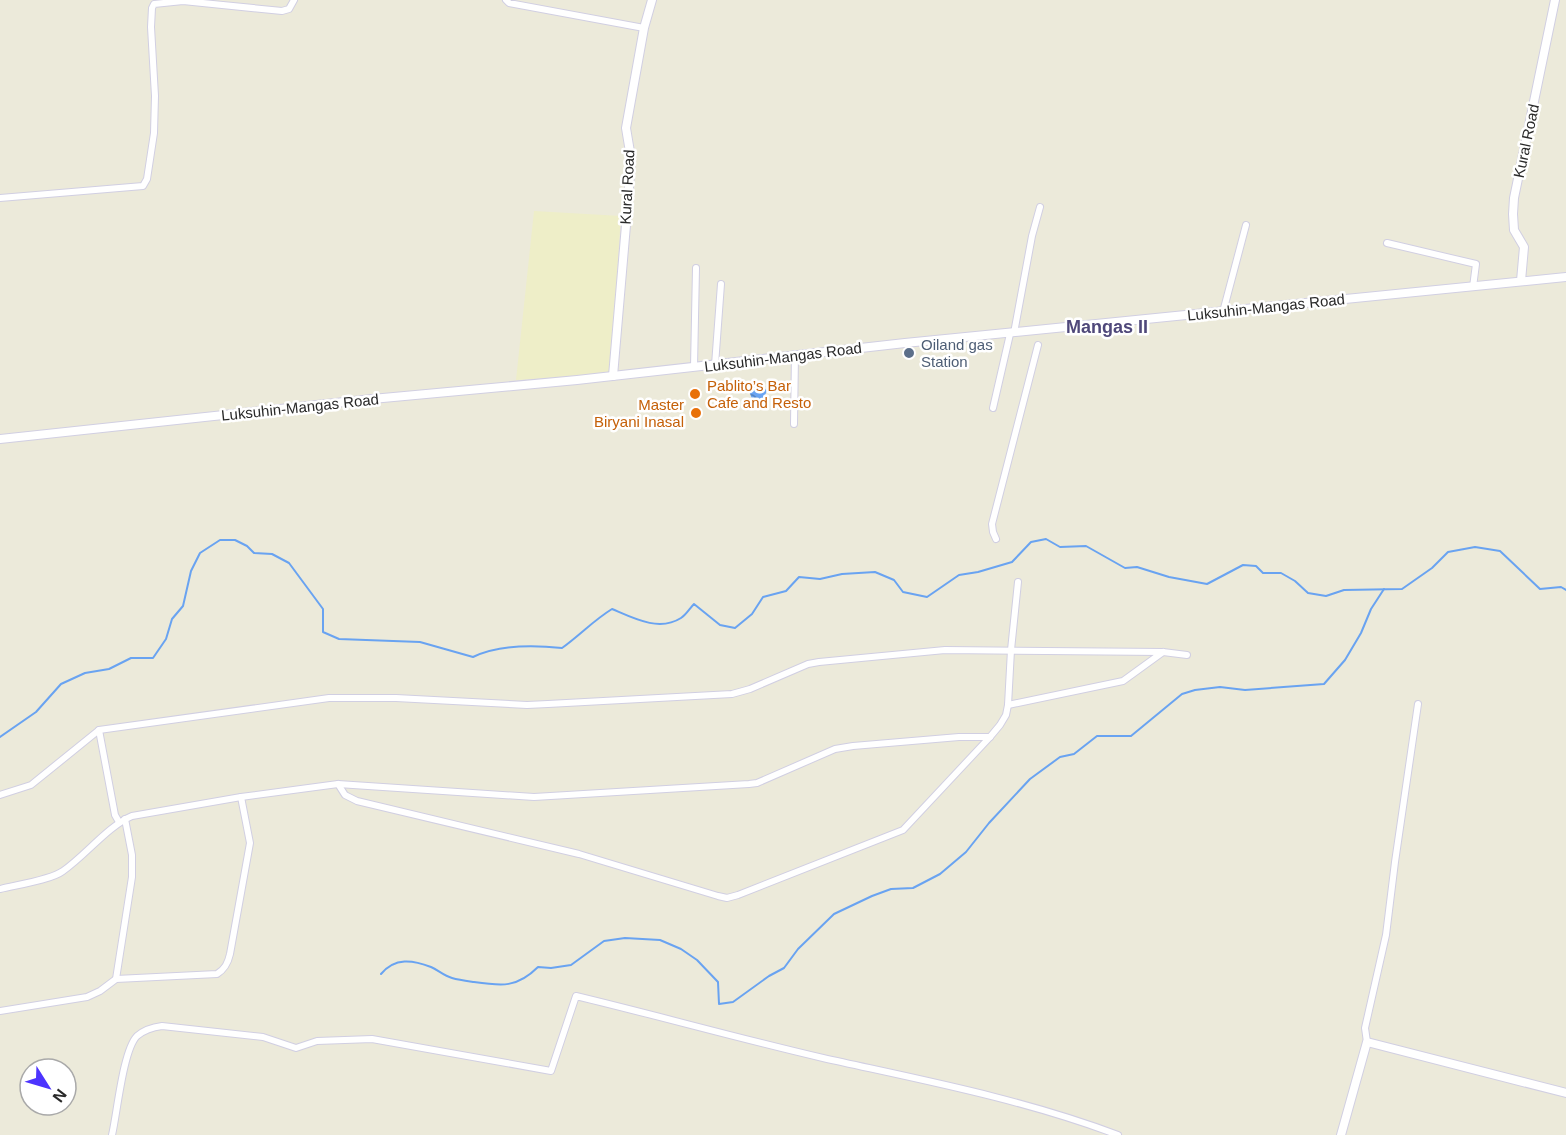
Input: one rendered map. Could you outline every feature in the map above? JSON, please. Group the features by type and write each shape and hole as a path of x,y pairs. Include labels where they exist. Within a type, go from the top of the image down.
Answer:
{"main road":[{"name":"Kural Road","path":"613,376 631,158 626,128 652,0"},
{"name":"Kural Road","path":"1521,281 1524,247 1514,230 1513,214 1555,0"},
{"name":"Luksuhin-Mangas Road","path":"0,439 613,376 795,354 1566,277"},
{"path":"1341,1135 1367,1042 1566,1093"}],"street":[{"path":"0,198 143,186 147,179 154,133 155,96 151,27 154,4 176,1 282,11 290,9 294,0"},
{"path":"506,0 509,3 645,28"},
{"path":"993,408 1040,207"},
{"path":"1224,312 1245,225"},
{"path":"1387,243 1476,264 1473,287"},
{"path":"694,367 696,268"},
{"path":"715,365 721,284"},
{"path":"996,539 992,524 1042,330"},
{"path":"794,424 795,354"},
{"path":"338,784 345,795 357,801 579,854 727,898 903,830 990,737 1000,725 1008,705 1018,582"},
{"path":"0,795 31,785 99,730 329,698 396,698 527,705 713,696 750,689 808,664 945,650 1163,652 1187,655"},
{"path":"1008,705 1123,681 1163,652"},
{"path":"1367,1042 1365,1028 1386,935 1418,704"},
{"path":"99,730 115,815 122,821 132,855 132,877 116,980"},
{"path":"0,890 62,872 122,821 142,813 241,797 338,784 534,796 749,784 757,783 835,749 948,738 990,737"},
{"path":"0,1011 87,997 116,980 217,974 224,968 230,954 250,843 241,797"},
{"path":"112,1135 129,1050 137,1036 152,1028 162,1026 262,1037 296,1048 317,1041 372,1039 551,1071 576,996 821,1057 968,1090 1080,1121 1118,1135"}],"shaded area":[{"path":"534,211 621,216 610,374 516,380"}],"water":[{"path":"755,384 762,384 767,391 757,404 749,391"}],"waterway":[{"path":"0,737 36,712 61,684 85,673 109,669 131,658 153,658 166,639 172,619 183,606 191,571 200,553 220,540 235,540 247,546 254,553 272,554 289,563 323,609 323,632 339,639 420,642 473,657 494,650 516,647 562,648 612,609 646,622 664,624 681,618 694,604 720,625 735,628 752,614 763,597 786,591 799,577 820,579 842,574 875,572 894,580 903,592 927,597 959,575 1012,562 1031,542 1046,539 1060,547 1086,546 1125,568 1137,567 1169,577 1207,584 1243,565 1256,566 1263,573 1281,573 1295,581 1308,593 1326,596 1344,590 1402,589 1432,568 1448,552 1475,547 1500,551 1540,589 1561,587 1566,590"},
{"path":"381,974 398,962 411,962 431,967 446,976 457,979 501,985 523,979 538,967 571,965 604,941 625,938 660,940 681,949 697,960 718,982 719,1004 733,1002 784,968 798,949 834,914 891,889 913,888 940,874 966,852 989,823 1030,779 1060,757 1074,754 1097,736 1131,736 1182,694 1195,690 1220,687 1245,690 1324,684 1345,660 1384,589"}],"place":[{"name":"Oiland gas Station","path":"909,353"},
{"name":"Pablito’s Bar Cafe and Resto","path":"695,394"},
{"name":"Master Biryani Inasal","path":"696,413"}],"district":[{"name":"Mangas II","path":"1107,327"}]}
